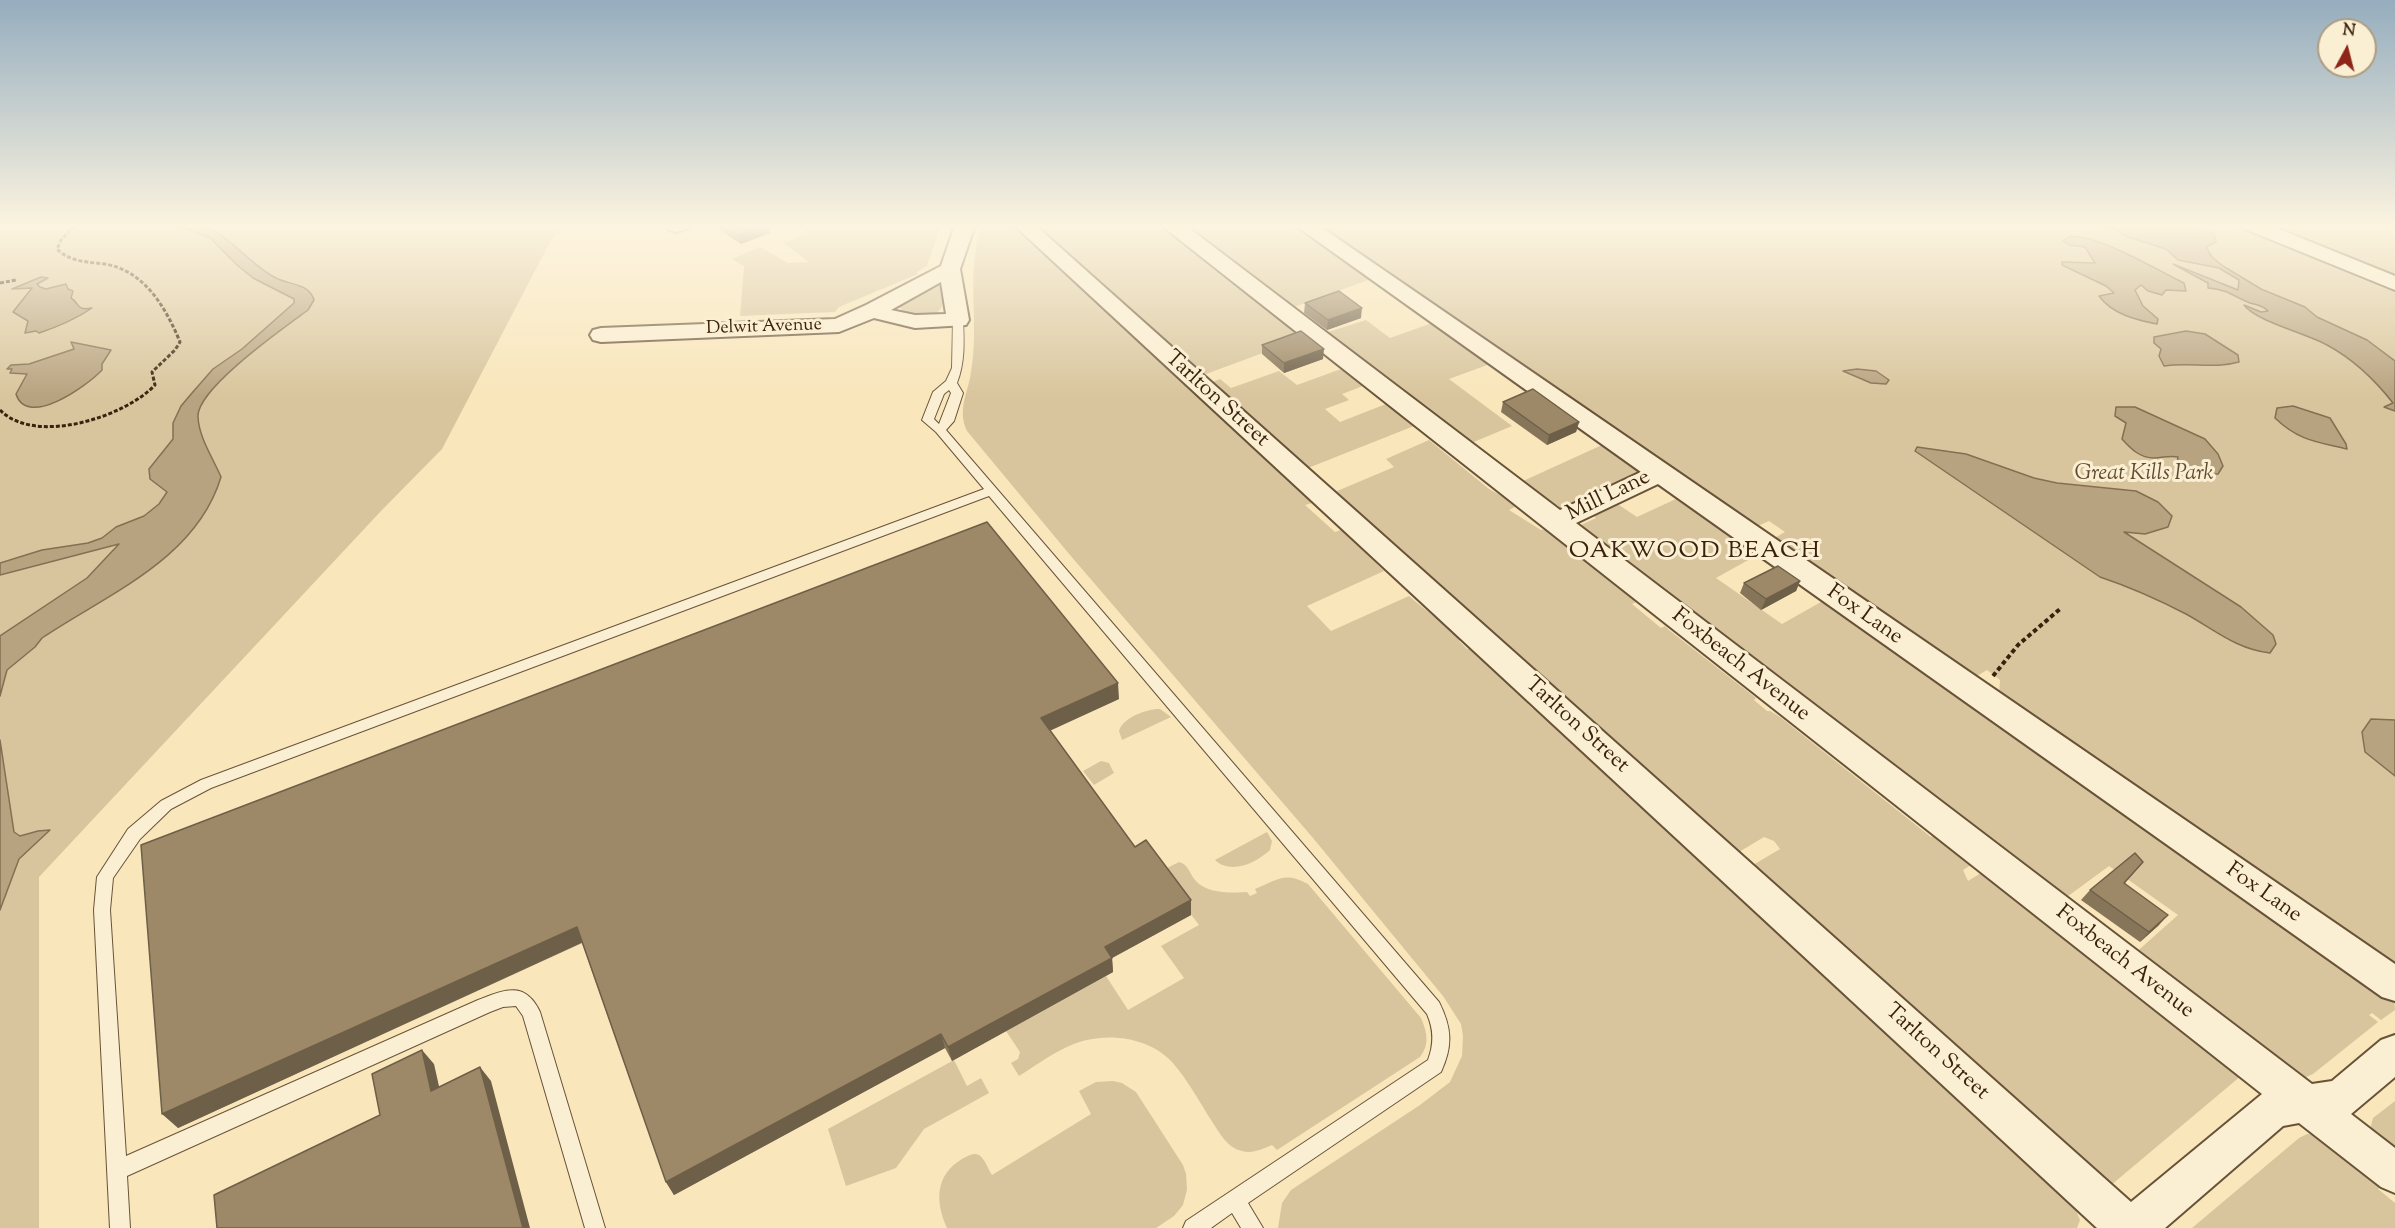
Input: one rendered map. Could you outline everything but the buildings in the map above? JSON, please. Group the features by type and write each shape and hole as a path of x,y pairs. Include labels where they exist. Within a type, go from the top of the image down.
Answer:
{"street":[{"name":"Delwit Avenue","path":"601,335 839,325 874,310 926,282"},
{"path":"874,310 888,317 906,321 958,320 953,282"},
{"name":"Tarlton Street","path":"1087,282 2130,1228"},
{"name":"Foxbeach Avenue","path":"1247,282 2395,1173"},
{"name":"Fox Lane","path":"1388,282 2395,985"},
{"name":"Mill Lane","path":"1556,523 1662,472"},
{"path":"2130,1228 2274,1108 2341,1099 2395,1053"}],"lane":[{"path":"958,320 957,368 951,383 939,392 928,420 940,430 1433,1008 1441,1023 1444,1037 1441,1053 1435,1066 1193,1228"},
{"path":"940,430 948,421 957,393 951,383"},
{"path":"120,1228 102,910 105,877 134,834 166,805 206,784 991,491"},
{"path":"117,1170 484,1006 503,999 520,998 531,1012 595,1228"},
{"path":"1235,1200 1253,1228"}],"path":[{"path":"0,410 14,422 42,425 86,420 116,411 151,392 155,385 152,372 176,351 180,342 164,307 143,282"},
{"path":"1979,696 2018,645 2060,609"}],"green space":[{"path":"0,282 529,282 442,449 381,511 39,877 39,1228 0,1228"},
{"path":"743,282 898,282 839,307 835,312 740,316"},
{"path":"937,282 942,282 943,302 937,313 922,315 907,313 899,307 900,303"},
{"path":"973,282 1075,282 1312,503 1305,505 1335,532 1341,530 1384,571 1307,606 1331,631 1409,596 1462,639 1459,641 1467,649 1471,648 1531,702 1528,704 1533,709 1537,707 1721,879 1725,877 2066,1197 2075,1208 2080,1220 2077,1228 1278,1228 1282,1203 1291,1190 1420,1105 1450,1082 1462,1056 1461,1024 1443,996 1313,838 1070,555 967,431 963,409 971,372 974,335"},
{"path":"1094,282 1236,282 1297,334 1271,350 1206,374 1189,361 1182,363"},
{"path":"1257,282 1362,282 1292,308 1280,296 1276,297"},
{"name":"Great Kills Park","path":"1395,282 2374,282 2395,291 2395,969 1999,695 2000,680 1987,670 1972,679 1771,540 1785,532 1769,521 1753,528"},
{"path":"1366,320 1390,338 1432,323 1490,364 1449,379 1512,426 1469,444 1325,333"},
{"path":"1341,369 1363,386 1342,394 1349,400 1325,409 1340,422 1386,404 1414,426 1303,470 1232,408 1239,404 1212,382 1220,379 1231,388 1279,371 1297,385"},
{"path":"1599,436 1646,470 1569,510 1557,510 1558,505 1554,505 1544,497 1540,500 1521,482 1602,445 1595,440"},
{"path":"1429,440 1489,489 1518,505 1509,510 1541,530 1547,529 1568,544 1569,548 1638,601 1632,604 1661,628 1665,626 1756,698 1754,700 1767,711 1780,717 1931,837 1934,835 1971,865 1963,870 1968,881 1981,873 2131,985 2130,990 2242,1075 2110,1186 1748,868 1780,849 1774,841 1764,837 1734,855 1330,494 1394,467 1386,459"},
{"path":"1678,498 1759,554 1716,578 1782,624 1828,598 2394,1000 2395,1010 2381,1020 2372,1013 2369,1015 2378,1022 2313,1074 2304,1078 2133,955 2178,915 2109,866 2060,902 1619,558 1620,556 1614,552 1610,554 1595,542 1598,539 1579,526 1596,518 1593,515 1616,503 1637,517"},
{"path":"1160,709 1171,717 1122,740 1119,731 1125,722 1142,712"},
{"path":"1101,761 1109,763 1114,773 1094,785 1083,771"},
{"path":"1267,832 1272,841 1270,850 1251,863 1228,867 1215,860"},
{"path":"1179,862 1187,867 1200,885 1219,892 1247,892 1250,896 1257,893 1255,889 1287,877 1308,884 1421,1018 1427,1038 1420,1057 1277,1150 1272,1145 1250,1152 1237,1149 1225,1140 1189,1084 1164,1054 1133,1040 1110,1037 1078,1042 1060,1050 1019,1076 1011,1063 1018,1059 1020,1052 1006,1031 1106,976 1128,1010 1184,978 1161,946 1199,925 1159,872"},
{"path":"954,1060 967,1086 981,1078 989,1093 924,1129 896,1168 846,1186 828,1129"},
{"path":"1096,1082 1122,1083 1136,1092 1183,1165 1187,1190 1183,1205 1174,1216 1156,1228 947,1228 939,1199 942,1181 953,1165 968,1156 977,1154 983,1159 992,1175 1091,1114 1079,1091"},
{"path":"2395,1101 2395,1161 2369,1133 2373,1118"},
{"path":"2307,1134 2318,1135 2383,1185 2378,1189 2395,1203 2395,1228 2192,1228 2299,1138"}],"shaded area":[{"path":"28,282 40,282 37,284 46,289 66,284 68,289 73,291 71,298 79,306 83,309 92,308 53,328 39,333 36,331 25,333 28,321 13,312 32,288 12,289"},
{"path":"261,282 289,282 298,285 308,290 314,300 308,310 226,375 201,405 198,417 201,433 221,477 209,506 192,531 171,553 121,590 42,638 35,647 7,670 0,696 0,636 87,578 119,544 0,575 0,563 42,550 88,543 102,538 116,527 144,516 159,504 167,492 150,479 149,469 173,439 173,423 181,406 213,369 242,349 294,303 294,299"},
{"path":"2098,282 2183,282 2186,291 2166,290 2162,295 2148,291 2141,285 2135,290 2143,306 2158,319 2157,324 2118,312 2104,302 2099,296 2114,293"},
{"path":"2207,282 2219,282 2238,290 2239,282 2250,282 2305,307 2317,317 2367,340 2395,361 2395,411 2384,407 2393,403 2355,363 2318,341 2260,317 2244,305 2261,312 2268,311 2262,306 2226,292 2208,288"},
{"path":"2186,331 2205,334 2238,355 2239,362 2221,365 2164,366 2159,356 2161,349 2154,343 2154,337"},
{"path":"71,342 111,350 102,364 102,370 84,385 58,401 32,407 22,404 16,394 27,374 10,373 12,369 7,369 11,365 29,364 74,349"},
{"path":"1857,369 1876,371 1889,380 1886,384 1871,383 1843,371"},
{"path":"2293,406 2330,418 2347,449 2300,436 2275,418 2277,408"},
{"path":"2116,407 2135,407 2205,439 2218,454 2223,466 2218,474 2199,475 2177,463 2178,457 2149,458 2140,455 2122,439 2126,423 2115,416"},
{"path":"1917,447 1966,454 2034,478 2057,483 2136,491 2158,502 2172,516 2168,527 2145,534 2124,532 2241,607 2273,635 2276,644 2270,653 2236,643 2186,614 2133,589 2100,577 1915,451"},
{"path":"2371,719 2395,720 2395,776 2365,752 2362,732"},
{"path":"0,740 14,832 20,836 50,830 19,859 0,910"}],"district":[{"name":"OAKWOOD BEACH","path":"1695,553"}]}
